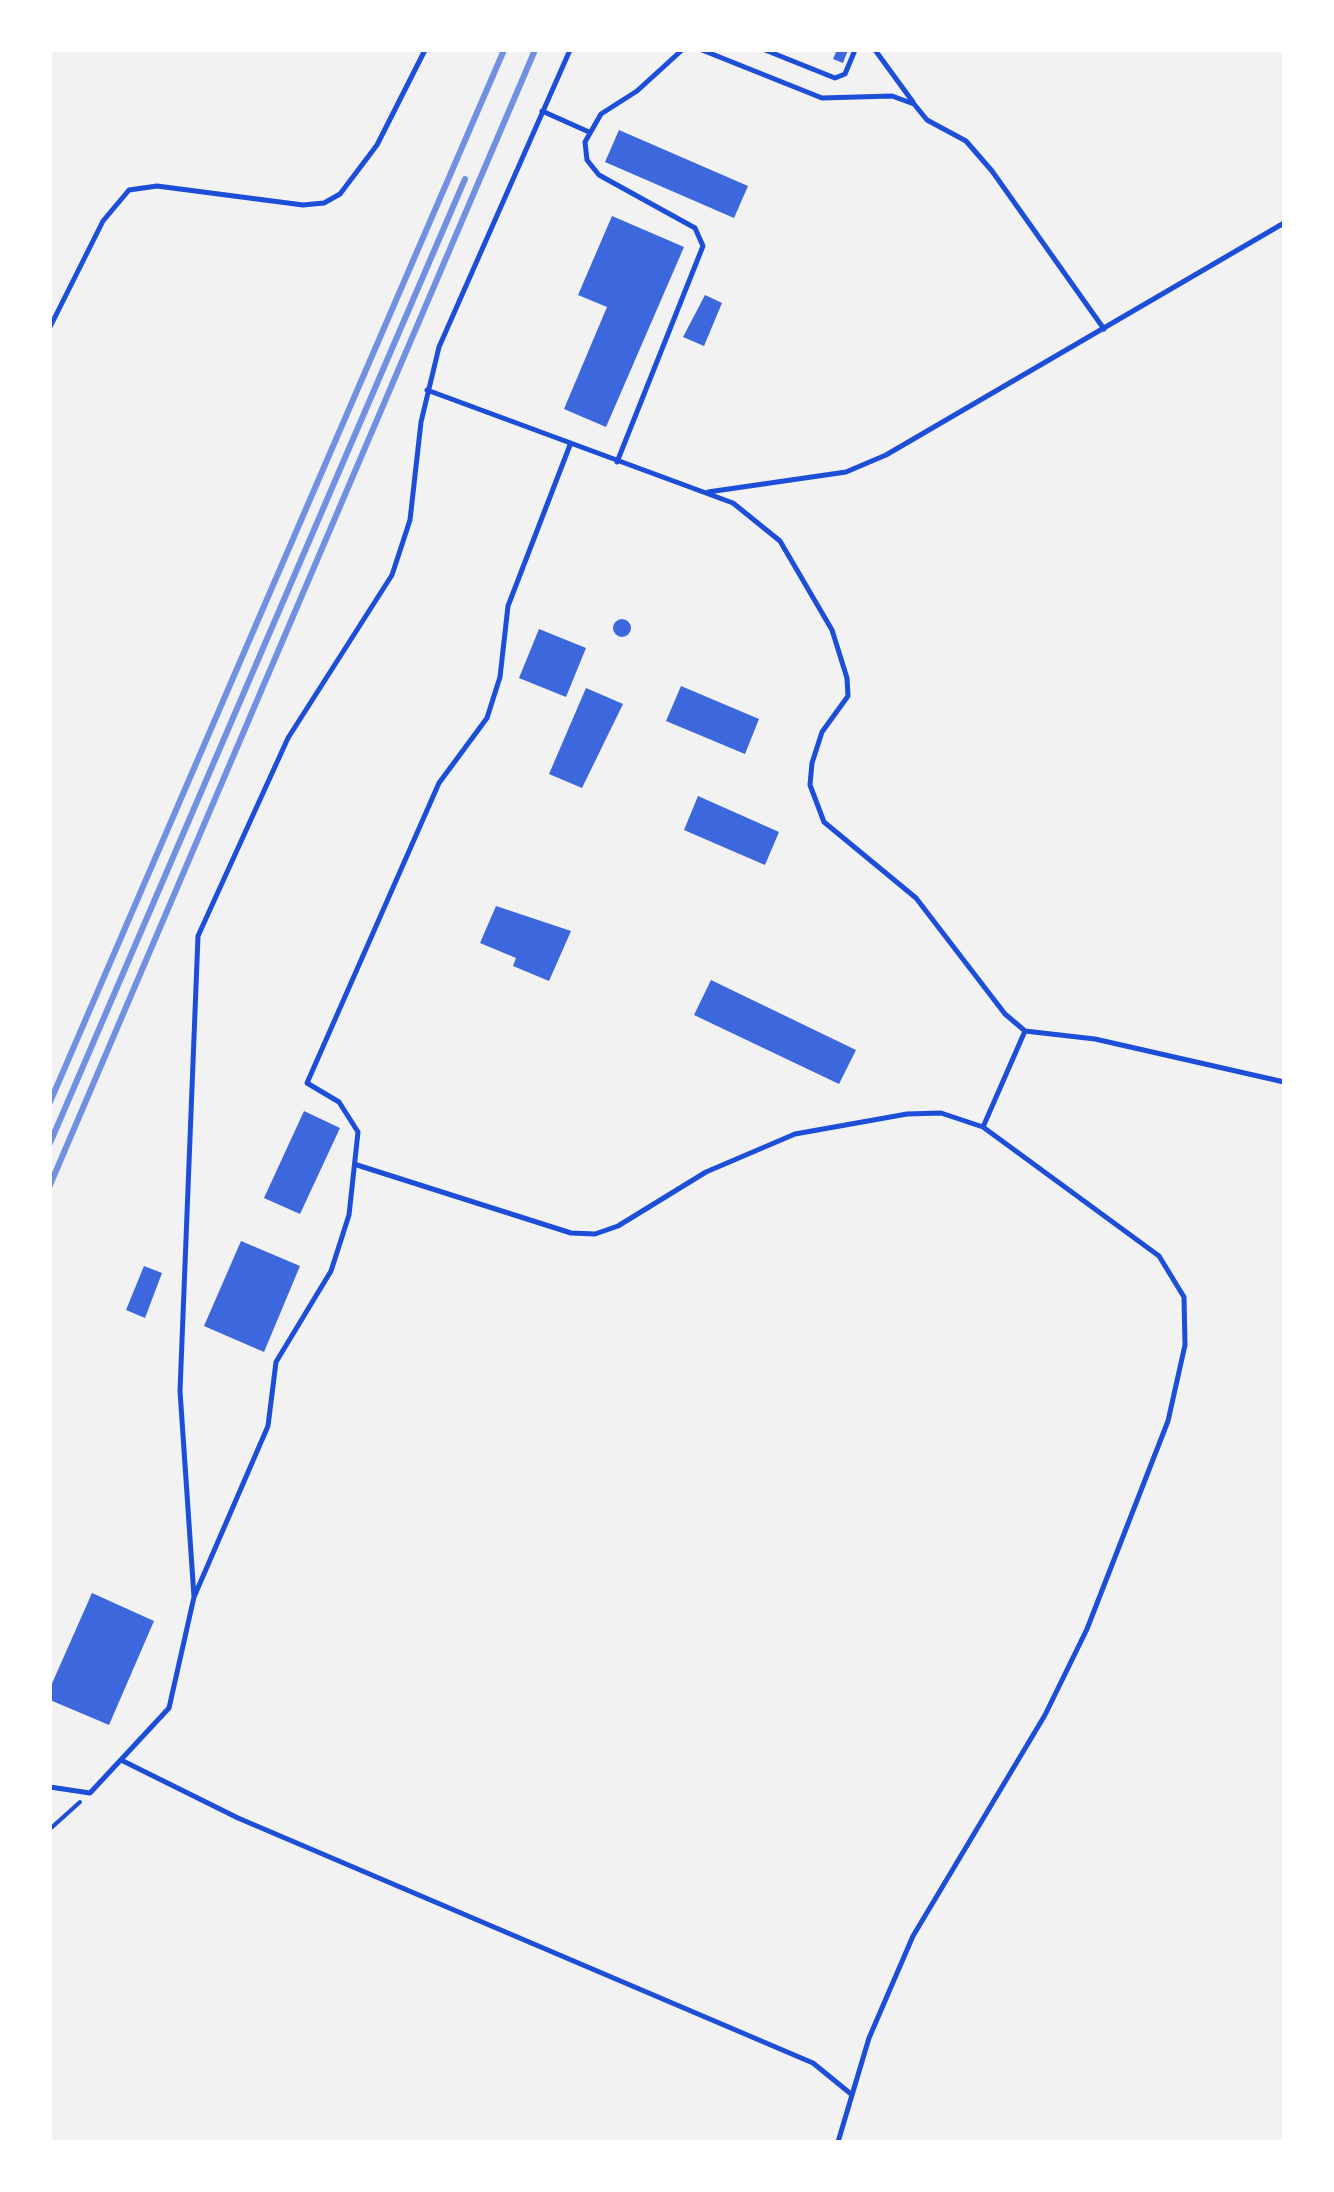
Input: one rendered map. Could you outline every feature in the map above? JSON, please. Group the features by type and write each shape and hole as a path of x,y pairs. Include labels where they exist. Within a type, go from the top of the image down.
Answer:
{"lane":[{"path":"50,327 103,222 130,190 157,186 303,205 324,203 340,194 377,144 425,50"},
{"path":"194,1597 180,1391 198,936 288,738 392,575 410,520 427,390 439,347 570,50"},
{"path":"617,462 703,246 696,228 599,175 587,160 589,132 601,114 637,91 682,50"},
{"path":"702,50 822,98 892,96 914,104"},
{"path":"765,50 836,78 846,74 855,50"},
{"path":"875,50 928,120 966,141 992,171 1104,328"},
{"path":"542,111 589,132"},
{"path":"705,492 846,472 886,455 1284,223"},
{"path":"427,390 705,492 746,510 780,541 804,576 842,658 848,696 822,732 812,763 810,784 824,822 916,898 1005,1014 1025,1031 1095,1039 1284,1082"},
{"path":"50,1787 90,1793 169,1708 194,1597 261,1446 276,1362 342,1246 358,1165 358,1132 340,1102 307,1083 439,783 487,718 500,678 508,606 570,445"},
{"path":"983,1127 1025,1031"},
{"path":"358,1165 572,1233 595,1234 618,1226 706,1172 794,1134 907,1114 942,1113 983,1127 1159,1256 1184,1298 1185,1345 1168,1421 1088,1628 1035,1732 912,1936 889,1985 838,2142"},
{"path":"121,1760 238,1818 812,2063 851,2094"}],"path":[{"path":"50,1829 90,1793"}],"building":[{"path":"837,50 848,50 843,63 833,59"},
{"path":"619,130 748,186 734,218 605,162"},
{"path":"612,216 684,247 606,427 564,409 607,307 578,295"},
{"path":"705,295 722,303 704,346 683,337"},
{"path":"622,619 631,628 622,637 613,628"},
{"path":"539,629 586,648 566,697 519,678"},
{"path":"681,686 759,719 745,754 666,721"},
{"path":"586,688 623,704 582,788 549,774"},
{"path":"698,796 779,832 765,865 684,830"},
{"path":"496,906 571,931 549,981 513,966 516,958 480,943"},
{"path":"711,980 856,1050 839,1084 694,1015"},
{"path":"304,1111 340,1128 300,1214 264,1198"},
{"path":"241,1241 300,1266 264,1352 204,1326"},
{"path":"144,1266 162,1273 145,1318 126,1310"},
{"path":"92,1593 154,1621 109,1725 50,1700 50,1688"}],"railway":[{"path":"50,1102 504,50"},
{"path":"50,1185 535,50"},
{"path":"50,1143 465,179"}]}
